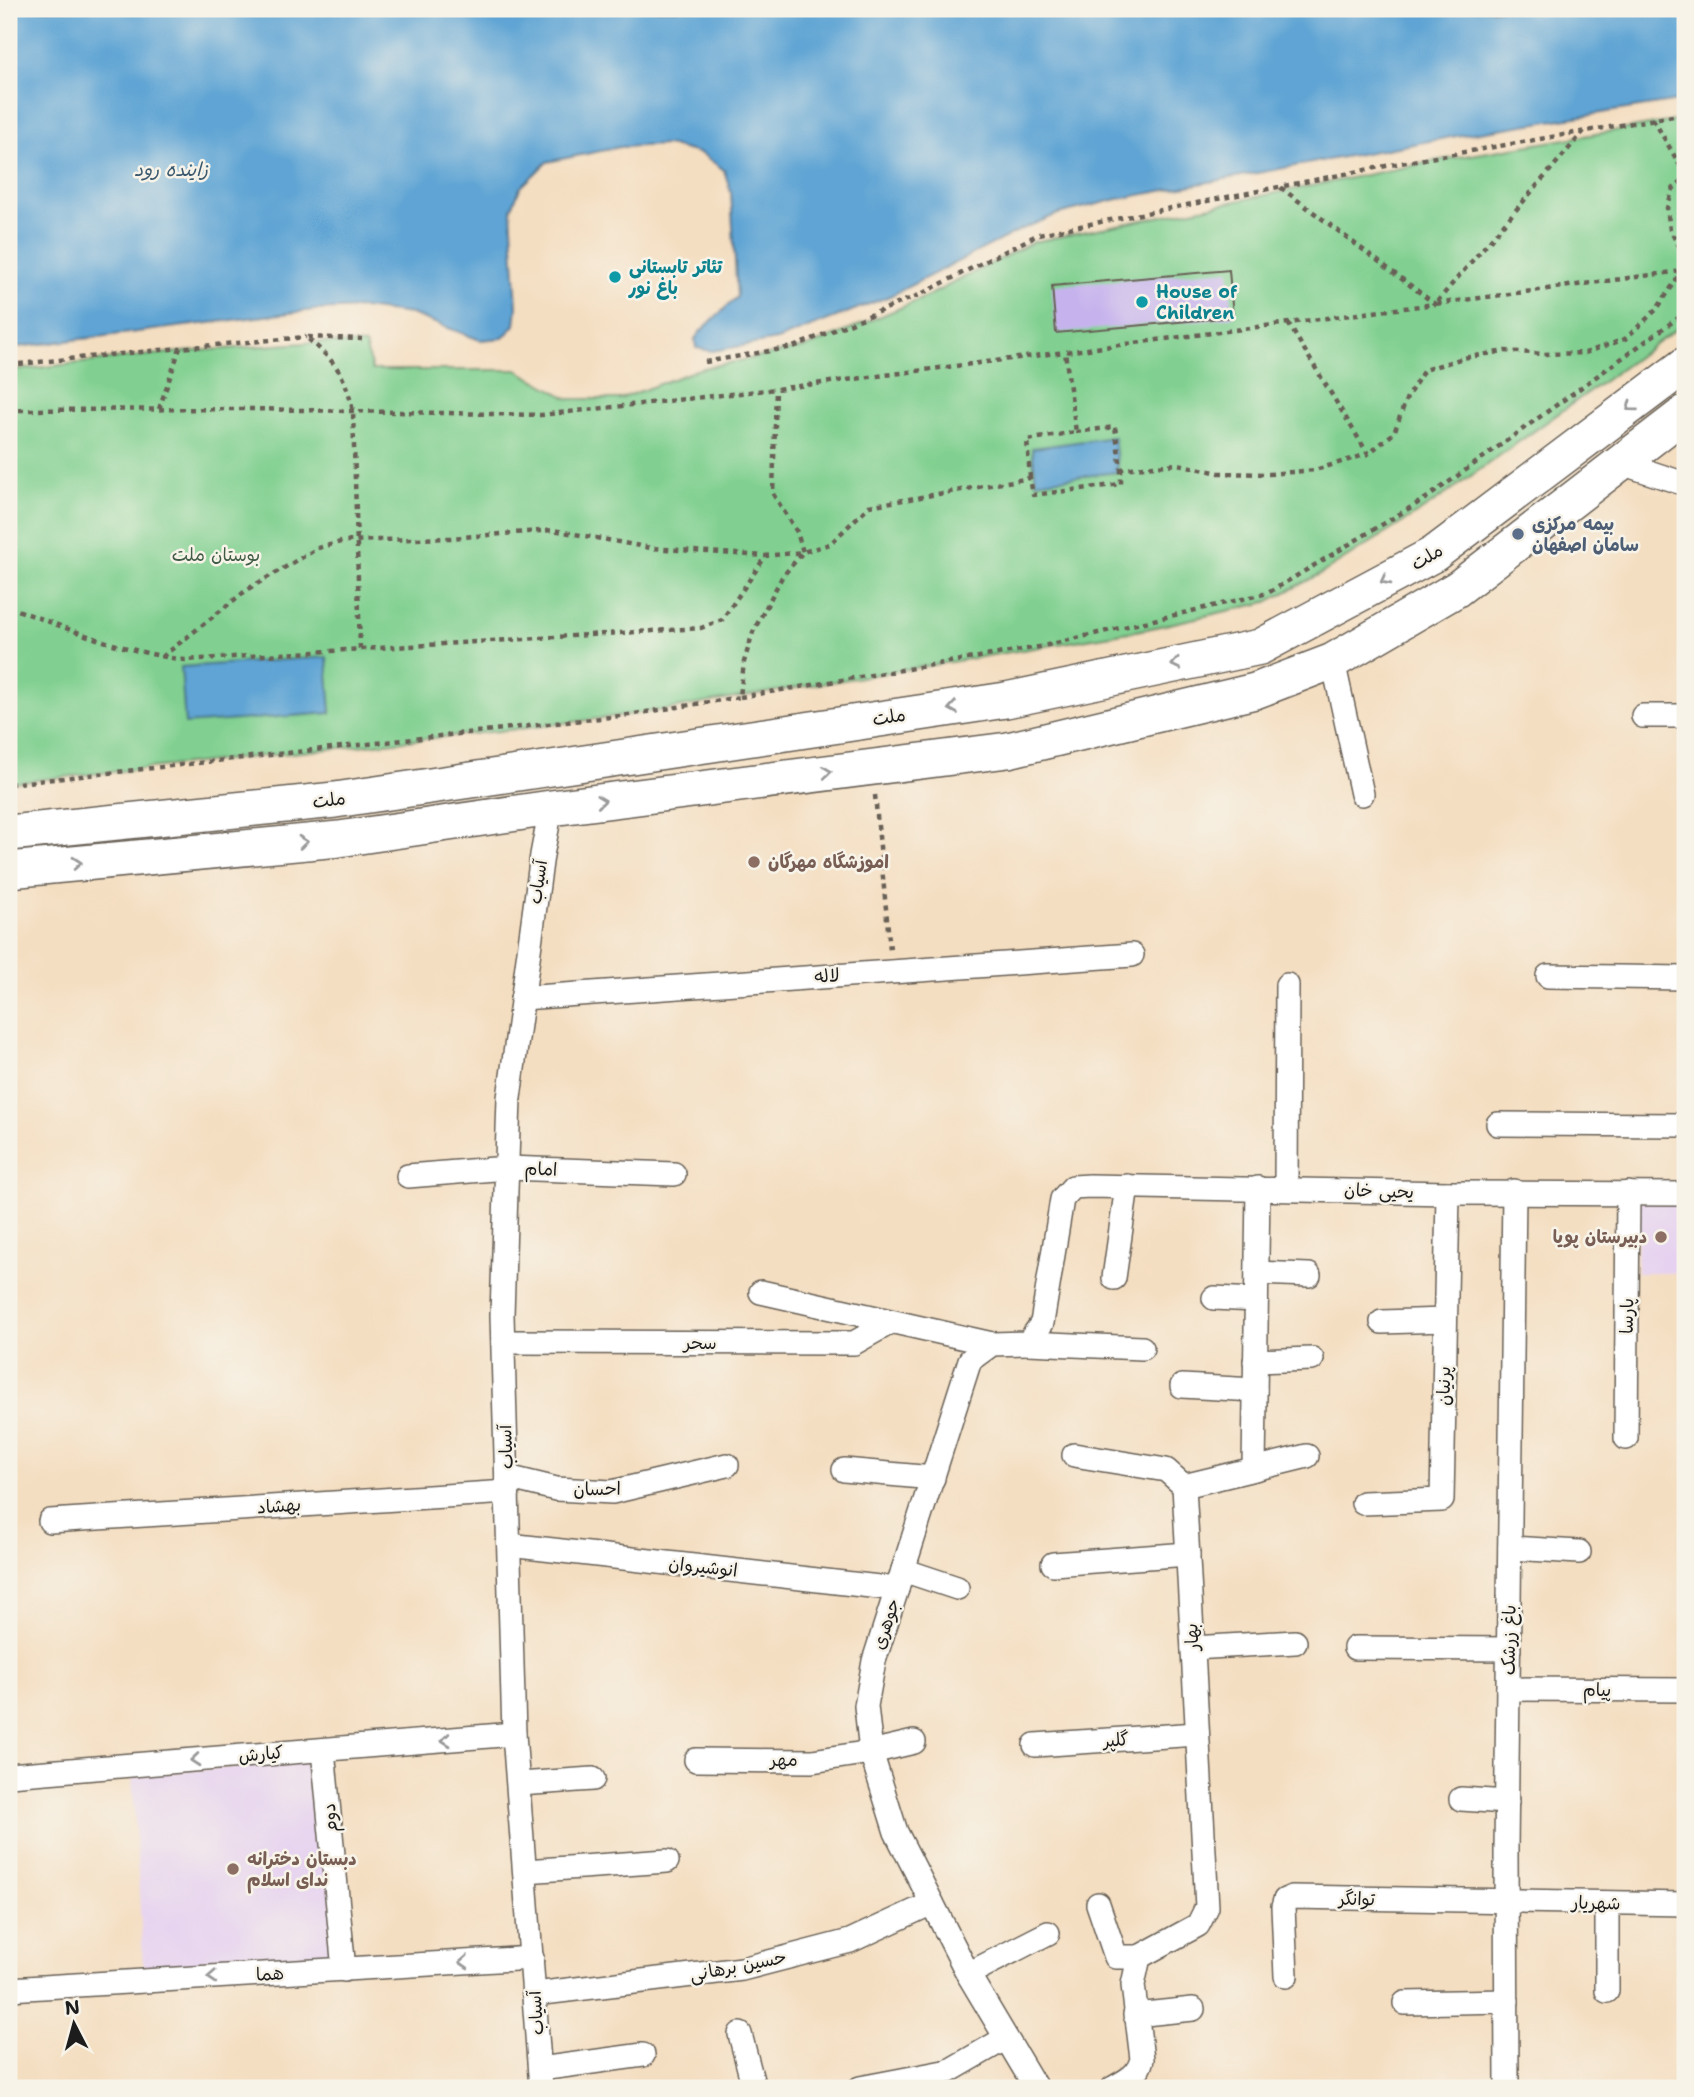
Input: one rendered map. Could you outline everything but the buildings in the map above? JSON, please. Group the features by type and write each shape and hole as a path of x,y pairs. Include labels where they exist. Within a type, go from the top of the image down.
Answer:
{"main road":[{"name":"ملت","path":"9,833 335,800 498,776 1006,700 1260,647 1434,554 1685,365"},
{"path":"9,870 339,839 551,808 1008,750 1255,691 1333,661 1457,589 1685,414"}],"street":[{"path":"1621,463 1685,484"},
{"path":"1333,661 1362,794"},
{"path":"1643,716 1685,716"},
{"name":"آسیاب","path":"541,2078 514,1734 503,1342 509,1098 542,855 551,808"},
{"name":"لاله","path":"522,998 1132,954"},
{"path":"1548,976 1685,978"},
{"path":"1286,1188 1287,985"},
{"path":"1498,1124 1685,1125"},
{"name":"امام","path":"408,1176 507,1168 674,1174"},
{"path":"1114,1278 1127,1186"},
{"name":"یحیی خان","path":"1028,1343 1042,1323 1062,1199 1073,1187 1685,1194"},
{"path":"1254,1468 1258,1188"},
{"name":"باغ زرشک","path":"1507,2088 1506,1901 1514,1191"},
{"name":"پرنیان","path":"1363,1503 1442,1500 1448,1193"},
{"name":"پارسا","path":"1626,1438 1628,1194"},
{"path":"1257,1273 1309,1275"},
{"path":"761,1292 992,1344 1142,1348"},
{"path":"1214,1298 1256,1300"},
{"path":"1382,1322 1445,1321"},
{"name":"سحر","path":"503,1342 853,1343 891,1322"},
{"name":"جوهری","path":"992,1344 970,1360 874,1661 866,1706 871,1752 896,1832 968,1974 1036,2088"},
{"path":"1255,1360 1312,1359"},
{"path":"1182,1386 1255,1390"},
{"path":"1074,1455 1166,1470 1184,1486 1307,1455"},
{"name":"احسان","path":"507,1484 612,1492 727,1465"},
{"path":"844,1470 933,1478"},
{"name":"بهشاد","path":"50,1521 507,1484"},
{"name":"بهار","path":"1139,1957 1198,1924 1207,1907 1184,1486"},
{"name":"انوشیروان","path":"509,1545 900,1579 957,1588"},
{"path":"1510,1548 1579,1552"},
{"path":"1053,1564 1188,1554"},
{"path":"1193,1648 1295,1642"},
{"path":"1355,1648 1509,1649"},
{"name":"پیام","path":"1508,1689 1685,1690"},
{"name":"کیارش","path":"9,1774 514,1734"},
{"name":"گلپر","path":"1035,1745 1197,1734"},
{"name":"مهر","path":"696,1760 812,1760 871,1752 914,1742"},
{"name":"دوم","path":"323,1750 344,1970"},
{"path":"519,1784 593,1779"},
{"path":"1461,1799 1507,1802"},
{"path":"525,1871 667,1861"},
{"name":"توانگر","path":"1286,1976 1283,1907 1285,1900 1292,1897 1506,1901"},
{"name":"شهریار","path":"1506,1901 1685,1904"},
{"name":"حسین برهانی","path":"534,1994 742,1969 850,1941 932,1903"},
{"path":"1607,1991 1608,1903"},
{"path":"1098,1904 1116,1957 1139,1957 1133,1985 1142,2059 1135,2076 1113,2088"},
{"path":"968,1974 1048,1933"},
{"name":"هما","path":"9,1989 532,1958"},
{"path":"1405,2003 1507,2001"},
{"path":"1135,2015 1193,2009"},
{"path":"740,2034 754,2088"},
{"path":"860,2088 949,2071 1006,2038"},
{"path":"541,2078 643,2055"}],"path":[{"path":"705,362 793,346 919,295 1040,234 1279,186 1685,114"},
{"path":"1121,469 1178,464 1219,473 1269,474 1315,470 1368,454 1394,433 1407,397 1424,370 1463,358 1505,351 1585,353 1625,340 1657,309 1683,269 1680,247 1670,230 1667,208 1673,189 1685,176 1653,119"},
{"path":"1435,304 1584,131"},
{"path":"1279,186 1435,304"},
{"path":"9,410 159,409 541,415 776,389 1435,304 1683,269"},
{"path":"9,783 628,715 1039,647 1268,593 1428,497 1685,313"},
{"path":"1288,323 1368,454"},
{"path":"9,365 306,337 362,339"},
{"path":"306,337 334,360 348,388 353,411 360,649"},
{"path":"159,409 180,348"},
{"path":"1065,352 1076,432"},
{"path":"776,389 773,494 797,532 803,552"},
{"path":"1115,428 1121,469 1121,484 1033,495 1027,440 1115,428"},
{"path":"162,657 248,589 318,548 345,541 450,538 553,530 651,548 765,556 803,552 830,544 869,506 1030,478"},
{"path":"740,697 744,662 753,632 782,577 803,552"},
{"path":"9,607 78,633 162,657 186,660 701,628 722,621 765,556"},
{"path":"872,766 892,972"}],"shaded area":[{"name":"دبیرستان پویا","path":"1638,1201 1685,1201 1685,1273 1637,1273"},
{"name":"دبستان دخترانه ندای اسلام","path":"318,1761 338,1964 144,1976 132,1775"}],"green space":[{"name":"بوستان ملت","path":"1685,119 1685,323 1429,506 1324,572 1267,602 1147,629 664,710 527,728 9,783 9,371 168,353 319,342 365,345 372,370 517,370 569,399 620,399 699,369 808,347 926,297 1033,242 1435,161"}],"water":[{"name":"زاینده رود","path":"9,9 1685,9 1685,100 1467,134 1118,199 1058,214 1020,230 890,296 777,340 712,351 696,348 695,339 737,297 731,193 724,170 702,154 667,145 620,147 547,162 520,188 511,210 517,307 515,325 503,338 480,340 411,314 363,308 314,310 9,348"},
{"path":"1114,437 1118,472 1036,482 1032,448"},
{"path":"327,657 331,713 185,724 181,667"}],"place":[{"name":"تئاتر تابستانی باغ نور","path":"615,277"},
{"name":"House of Children","path":"1142,302"},
{"name":"بیمه مرکزی سامان اصفهان","path":"1518,534"},
{"name":"اموزشگاه مهرگان","path":"754,862"},
{"name":"دبیرستان پویا","path":"1661,1237"},
{"name":"دبستان دخترانه ندای اسلام","path":"233,1869"}]}
